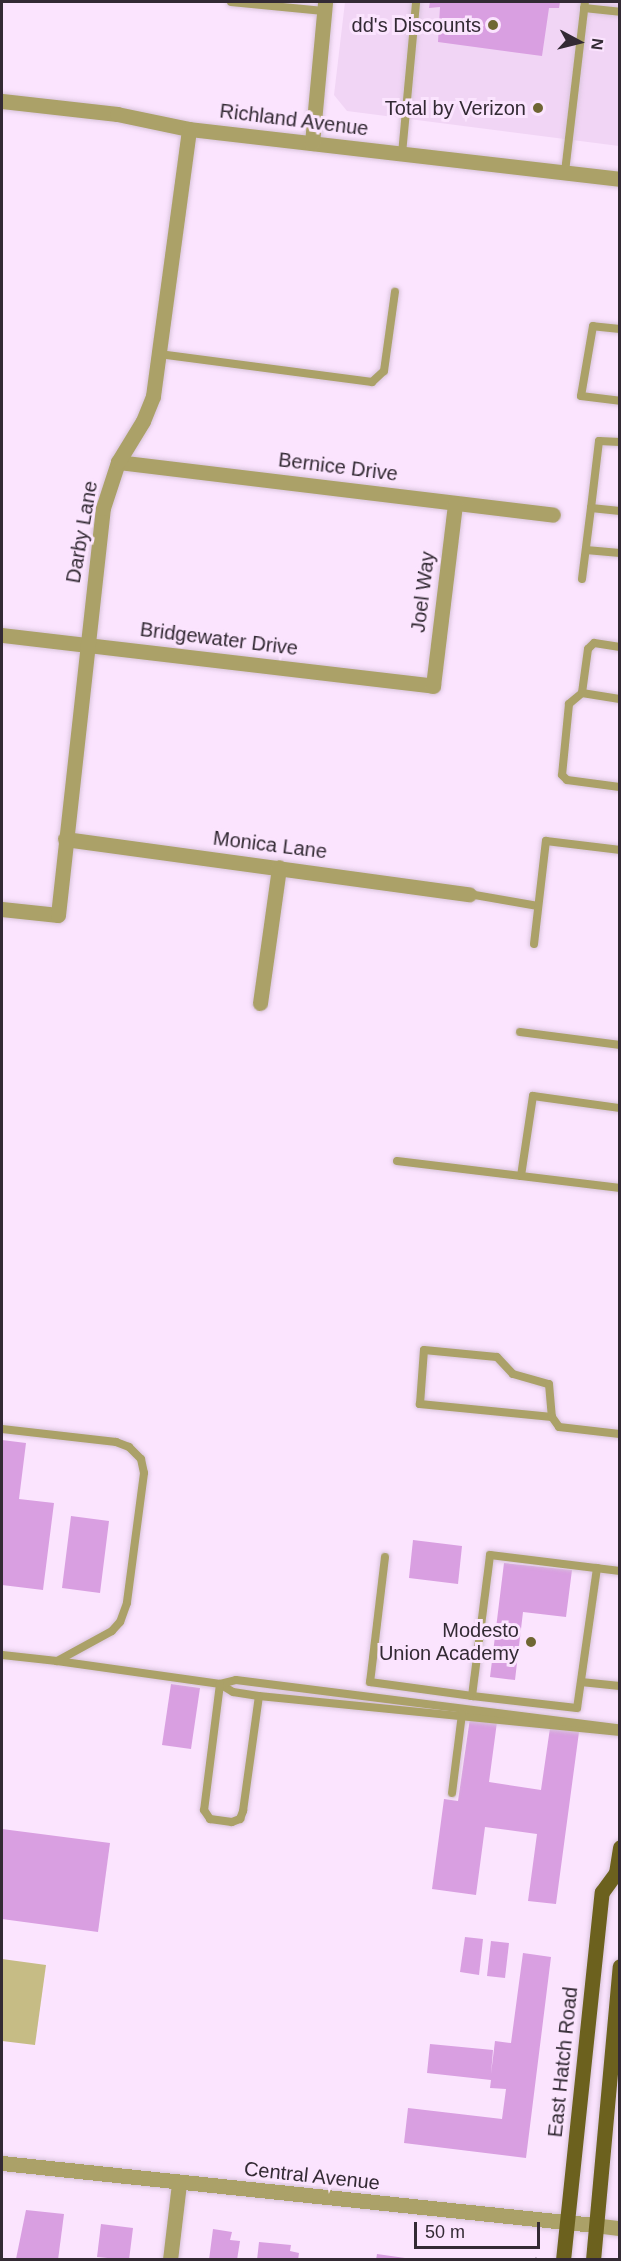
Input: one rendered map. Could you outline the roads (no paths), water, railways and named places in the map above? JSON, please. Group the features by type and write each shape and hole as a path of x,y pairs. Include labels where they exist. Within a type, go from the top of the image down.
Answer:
{"main road":[{"name":"East Hatch Road","path":"563,2259 602,1893 618,1876 620,1847"},
{"path":"592,2259 620,1966"}],"street":[{"path":"312,143 324,6"},
{"name":"Richland Avenue","path":"2,101 117,114 189,129 620,179"},
{"name":"Darby Lane","path":"2,909 58,915 86,645 103,508 118,462 143,421 153,396 189,129"},
{"name":"Bernice Drive","path":"118,462 553,514"},
{"name":"Joel Way","path":"433,686 455,503"},
{"name":"Bridgewater Drive","path":"2,635 433,686"},
{"name":"Monica Lane","path":"65,839 469,894"},
{"path":"260,1004 279,867"},
{"name":"Central Avenue","path":"2,2163 620,2228"},
{"path":"170,2259 179,2183"}],"lane":[{"path":"231,2 324,6"},
{"path":"402,154 416,2"},
{"path":"565,172 585,5 620,12"},
{"path":"159,354 372,382 384,370 394,292"},
{"path":"620,329 593,326 581,396 620,400"},
{"path":"582,579 599,441 620,442"},
{"path":"591,508 620,511"},
{"path":"586,550 620,553"},
{"path":"620,647 594,643 588,649 582,693 570,704 562,775 567,780 620,787"},
{"path":"582,693 620,699"},
{"path":"534,944 546,841 620,850"},
{"path":"469,894 538,906"},
{"path":"520,1032 620,1045"},
{"path":"521,1176 533,1096 620,1108"},
{"path":"397,1161 620,1188"},
{"path":"552,1417 420,1404 424,1350 497,1357 513,1374 549,1384 552,1417 560,1427 620,1434"},
{"path":"2,1428 116,1442 129,1447 141,1459 144,1473 127,1603 120,1622 112,1631 57,1661"},
{"path":"472,1696 490,1555 620,1571"},
{"path":"385,1557 370,1682 577,1708 597,1568"},
{"path":"2,1655 220,1684 236,1680 462,1707 620,1730"},
{"path":"581,1682 620,1686"},
{"path":"220,1684 204,1810 210,1819 232,1822 240,1820 259,1696"},
{"path":"220,1684 233,1692 259,1696 461,1718 620,1730"},
{"path":"452,1793 462,1707"}],"place":[{"name":"dd's Discounts","path":"493,25"},
{"name":"Total by Verizon","path":"538,108"},
{"name":"Modesto Union Academy","path":"531,1642"}]}
